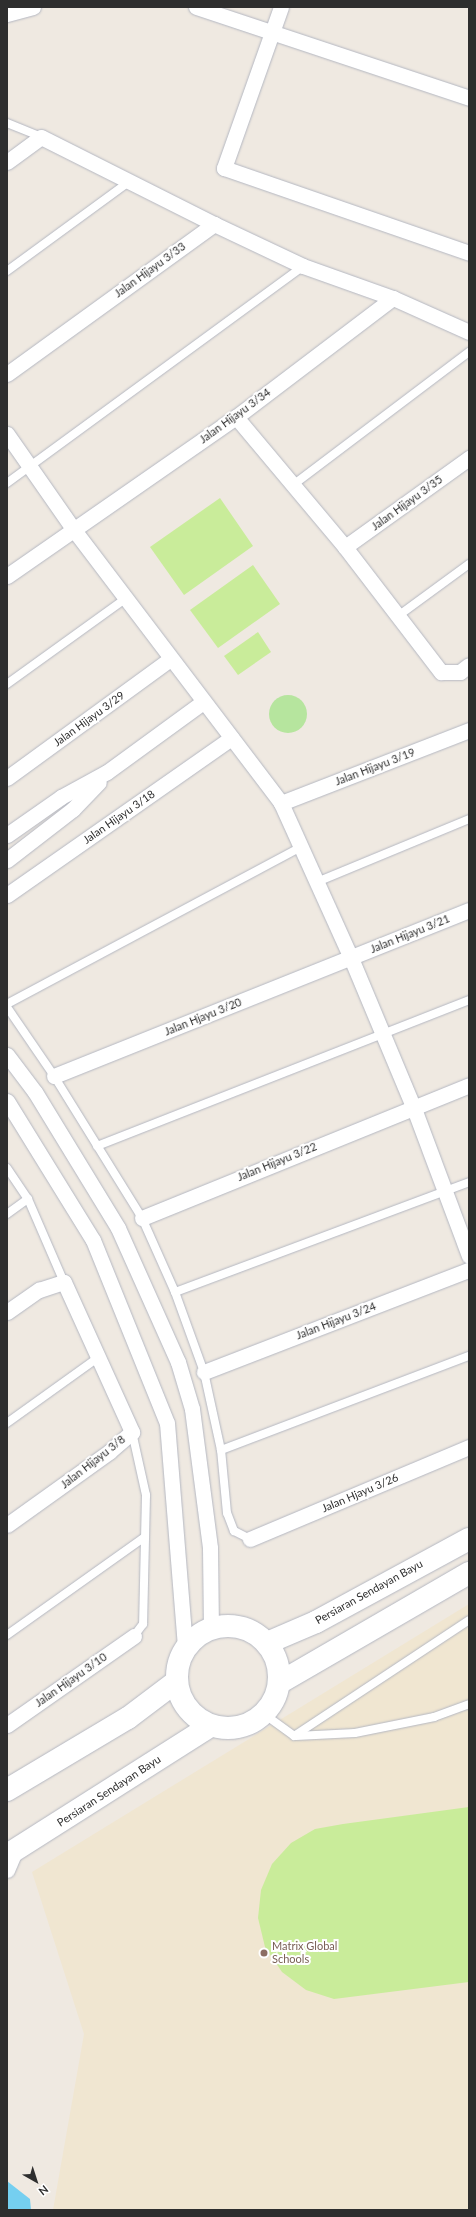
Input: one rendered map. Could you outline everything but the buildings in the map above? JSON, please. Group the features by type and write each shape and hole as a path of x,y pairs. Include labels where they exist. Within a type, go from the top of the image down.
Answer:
{"street":[{"path":"7,14 33,7"},
{"path":"196,7 469,98"},
{"path":"281,7 224,168 469,253"},
{"path":"7,162 41,137 214,224 303,266 393,298 469,332"},
{"name":"Jalan Hijayu 3/33","path":"7,374 214,224"},
{"name":"Jalan Hijayu 3/34","path":"7,576 236,417 393,298"},
{"path":"236,417 345,547 441,672 464,669"},
{"path":"7,434 74,530 281,804 351,958 413,1106 469,1256"},
{"name":"Jalan Hijayu 3/35","path":"345,547 469,458"},
{"name":"Jalan Hijayu 3/29","path":"7,778 170,659"},
{"path":"7,835 61,797 107,772 203,702"},
{"name":"Jalan Hijayu 3/19","path":"281,804 469,730"},
{"name":"Jalan Hijayu 3/18","path":"7,895 231,738"},
{"path":"7,860 73,809 107,772"},
{"name":"Jalan Hijayu 3/21","path":"351,958 469,910"},
{"name":"Jalan Hjayu 3/20","path":"54,1076 351,958"},
{"path":"7,1056 35,1092 118,1228 178,1362 192,1409 210,1548 211,1629"},
{"name":"Jalan Hijayu 3/22","path":"142,1218 413,1106 469,1085"},
{"path":"7,1101 93,1240 167,1423 185,1649"},
{"name":"Jalan Hijayu 3/24","path":"204,1372 469,1270"},
{"path":"7,1312 38,1290 64,1282"},
{"name":"Jalan Hijayu 3/8","path":"7,1525 109,1452 132,1432 64,1282"},
{"name":"Jalan Hjayu 3/26","path":"250,1540 469,1447"},
{"name":"Persiaran Sendayan Bayu","path":"267,1643 316,1622 469,1539"},
{"path":"279,1684 469,1573"},
{"path":"241,1627 267,1643 279,1669 279,1684 274,1700 264,1714 239,1728 210,1726 187,1708 177,1681 178,1664 185,1649 196,1637 211,1629 241,1627"},
{"name":"Jalan Hijayu 3/10","path":"7,1725 134,1636"},
{"path":"7,1790 128,1718 177,1681"},
{"name":"Persiaran Sendayan Bayu","path":"10,1858 210,1726"}],"lane":[{"path":"7,123 41,137"},
{"path":"7,271 130,181"},
{"path":"7,483 303,266"},
{"path":"293,485 469,352"},
{"path":"398,616 469,564"},
{"path":"7,684 126,599"},
{"path":"317,882 469,819"},
{"path":"250,1540 234,1531 227,1513 221,1450 204,1372 175,1292 142,1218 54,1076 7,1005 301,847"},
{"path":"97,1146 469,1000"},
{"path":"7,1168 28,1199 64,1282"},
{"path":"175,1292 469,1182"},
{"path":"7,1214 28,1199"},
{"path":"221,1450 469,1356"},
{"path":"7,1423 99,1357"},
{"path":"132,1432 146,1495 143,1624 134,1636"},
{"path":"7,1635 145,1537"},
{"path":"294,1736 469,1620"},
{"path":"264,1714 294,1736 355,1733 434,1717 469,1704"}],"shaded area":[{"name":"Matrix Global Schools","path":"469,1604 469,2210 53,2210 84,2034 32,1872"}],"green space":[{"path":"220,498 253,546 184,595 150,547"},
{"path":"253,565 280,604 218,648 190,610"},
{"path":"258,632 271,652 238,675 224,656"},
{"path":"284,695 292,695 302,700 306,707 306,721 302,728 292,733 284,733 274,728 272,725 269,718 269,710 274,700 277,698"},
{"path":"469,1807 469,1982 334,1999 306,1990 282,1972 265,1947 258,1918 261,1890 272,1864 291,1843 315,1829"}],"water":[{"path":"7,2181 30,2199 31,2210 7,2210"}],"place":[{"name":"Matrix Global Schools","path":"264,1953"}]}
